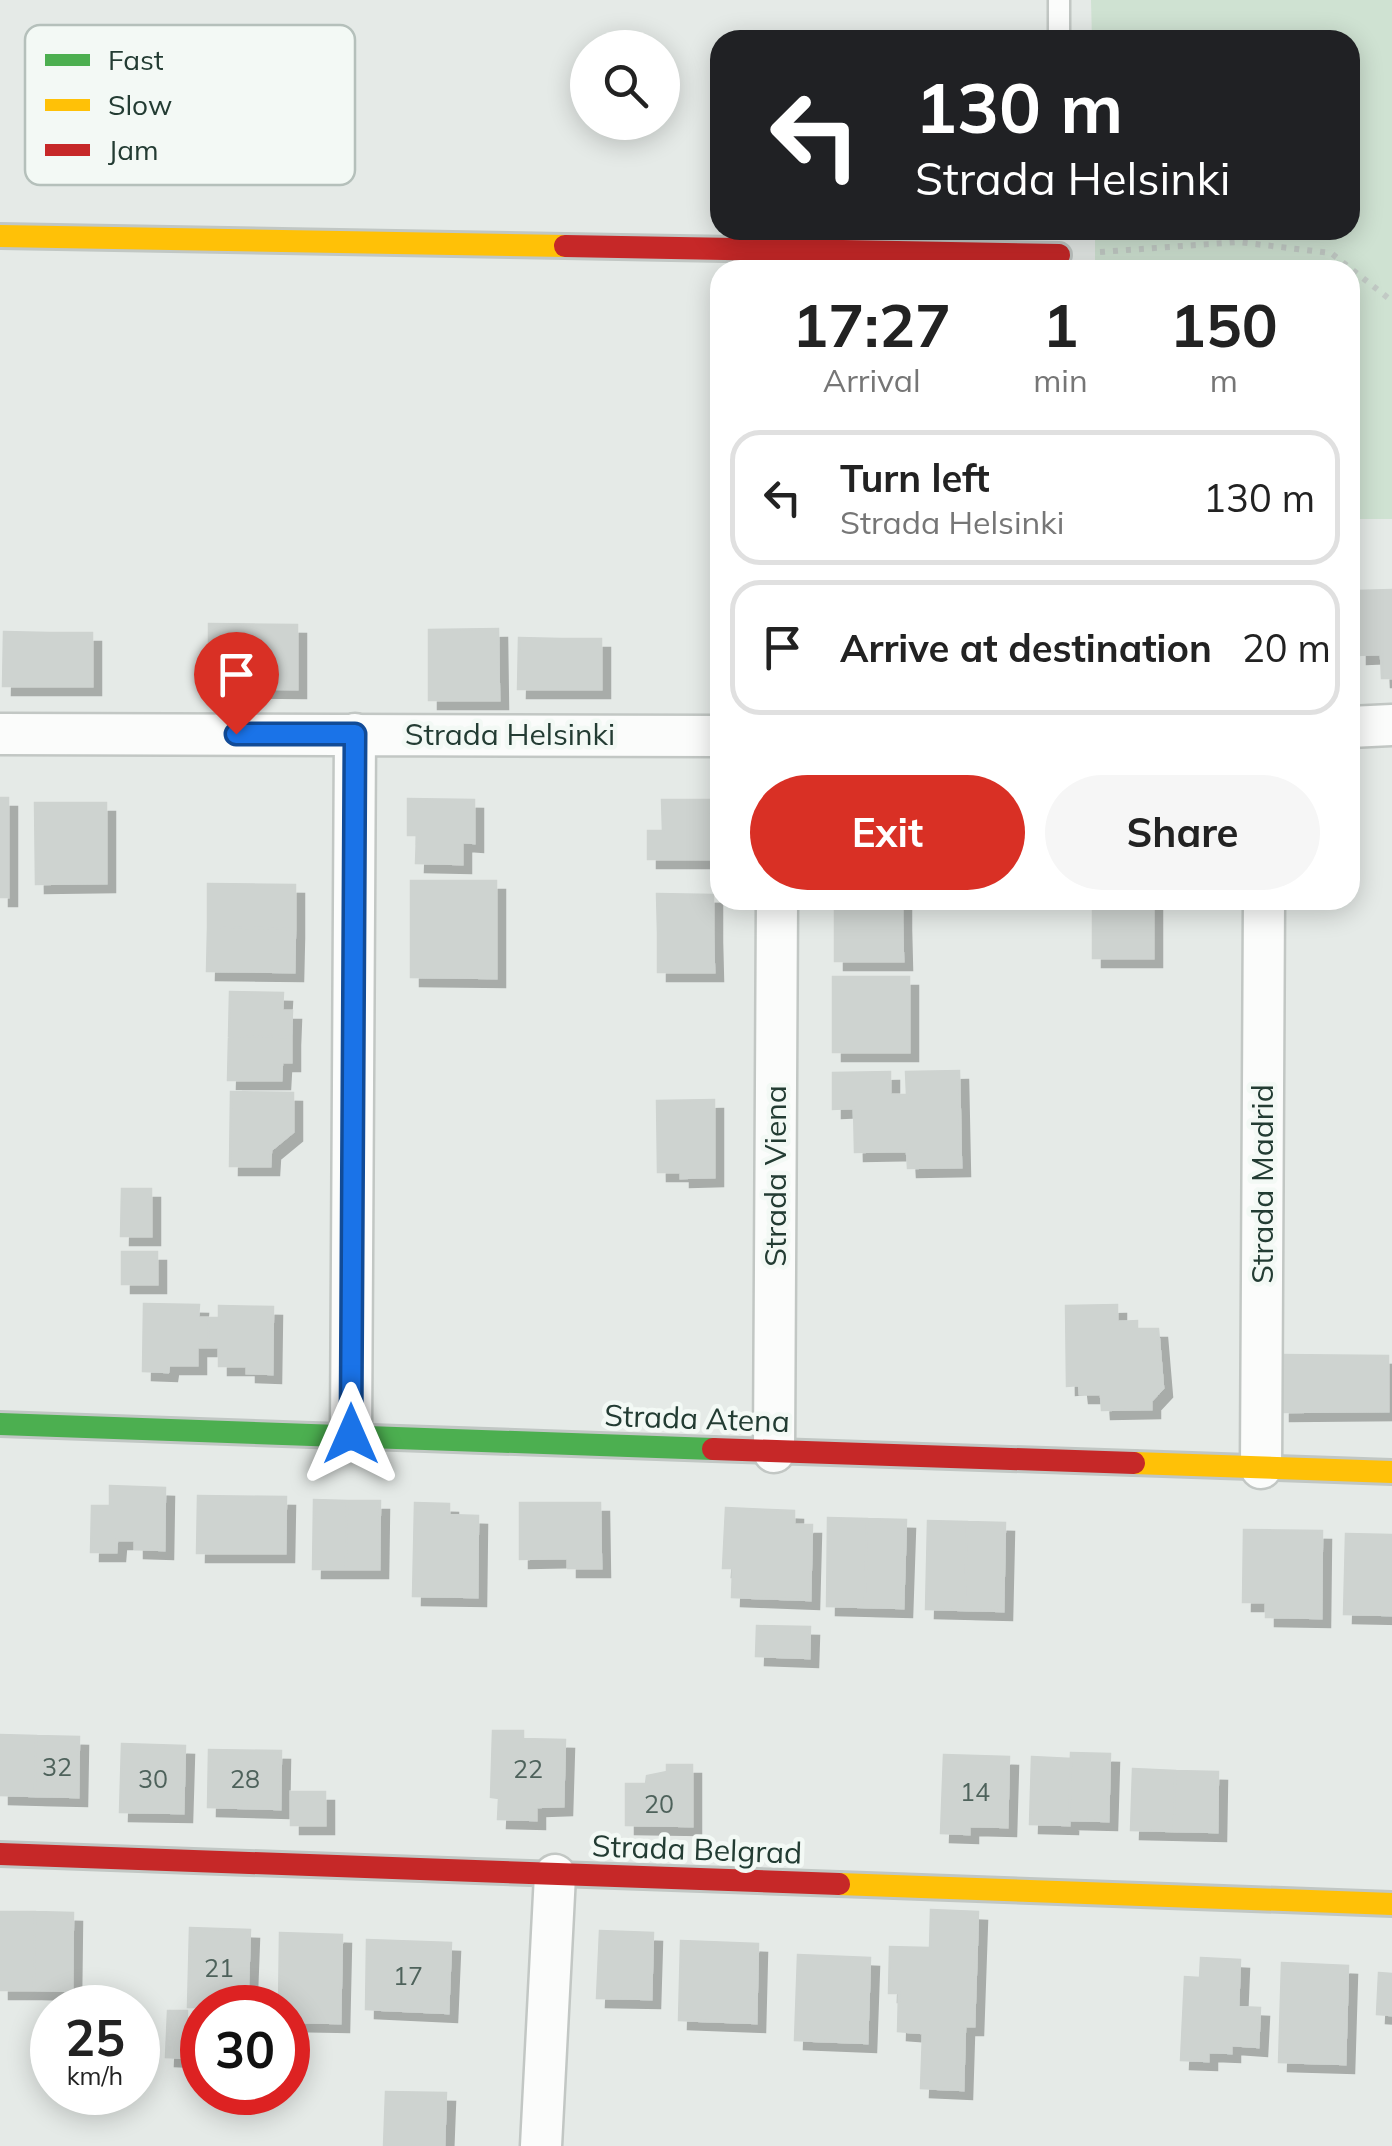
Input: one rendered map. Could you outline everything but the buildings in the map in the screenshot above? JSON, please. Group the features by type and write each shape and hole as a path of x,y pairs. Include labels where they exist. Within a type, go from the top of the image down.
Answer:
{"street":[{"path":"0,236 1059,254"},
{"path":"1360,727 1392,726"},
{"name":"Strada Helsinki","path":"0,734 710,736"},
{"path":"351,1434 355,734"},
{"name":"Strada Viena","path":"774,1452 777,910"},
{"name":"Strada Madrid","path":"1261,1468 1264,910"},
{"name":"Strada Atena","path":"0,1424 1392,1472"},
{"name":"Strada Belgrad","path":"0,1854 1392,1904"},
{"path":"541,2146 555,1875"}],"lane":[{"path":"1059,0 1059,30"},
{"path":"1059,240 1059,254"}],"path":[{"path":"1059,254 1238,242 1331,253 1340,260"},
{"path":"1360,276 1392,301"}],"green space":[{"path":"1091,0 1392,0 1392,519 1360,519 1360,260 1095,260 1095,240 1360,240 1360,30 1092,30"}],"traffic: fast":[{"path":"0,1424 713,1449"}],"traffic: slow":[{"path":"0,236 565,246"},
{"path":"1134,1463 1392,1472"},
{"path":"839,1884 1392,1904"}],"traffic: jam":[{"path":"565,246 1059,255"},
{"path":"713,1449 1134,1463"},
{"path":"0,1854 839,1884"}],"route":[{"path":"236,734 355,734 351,1434"}]}
